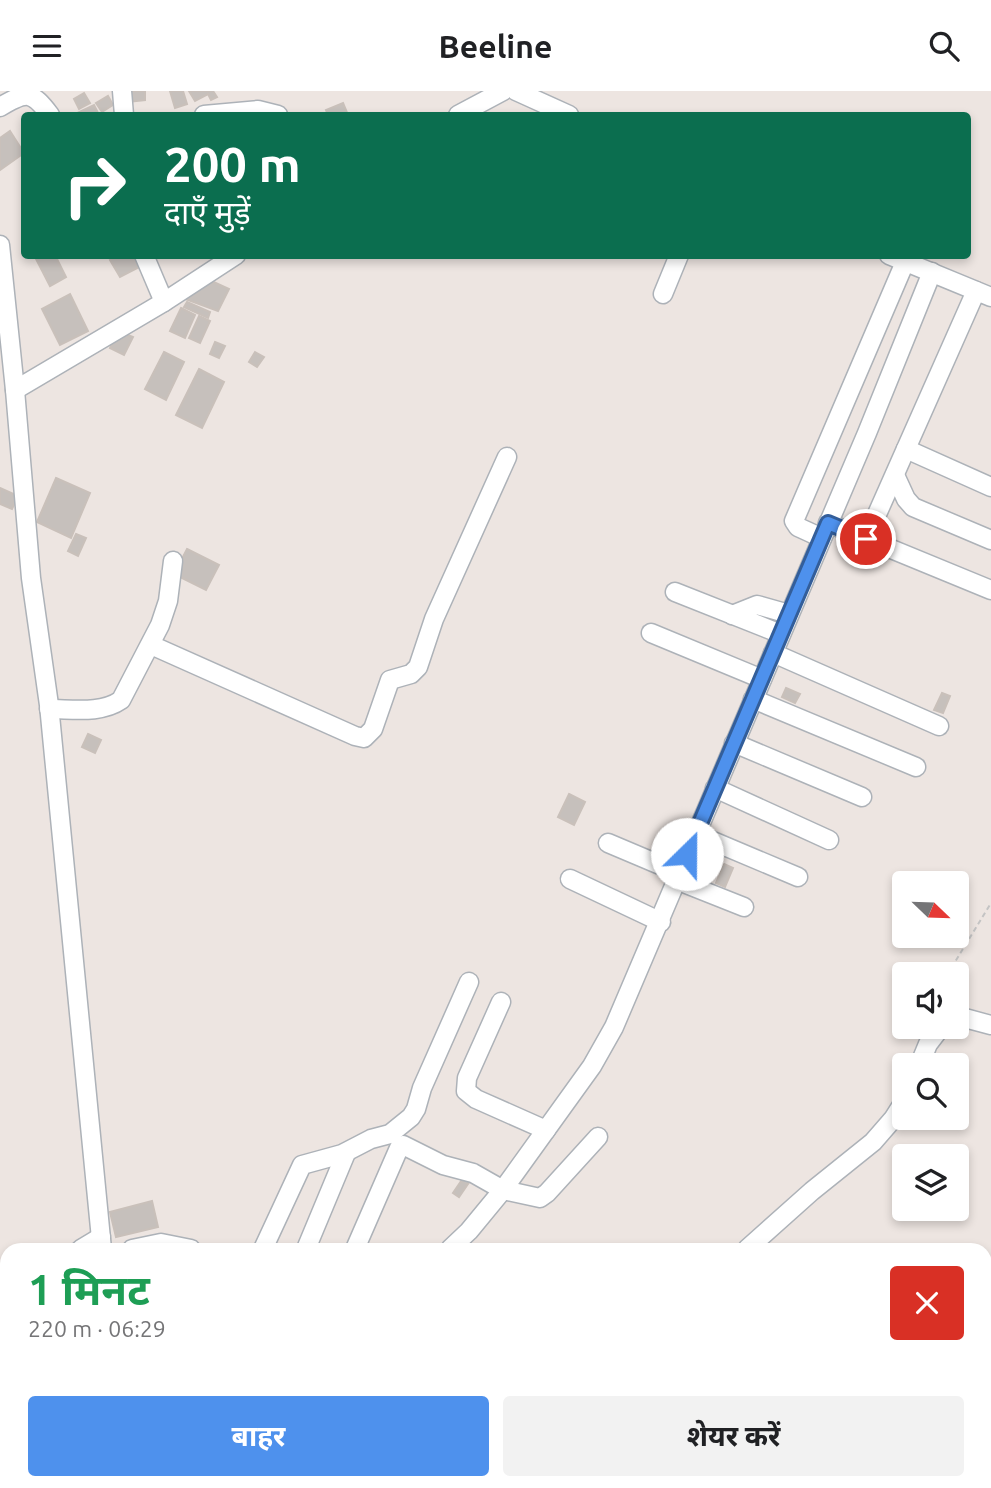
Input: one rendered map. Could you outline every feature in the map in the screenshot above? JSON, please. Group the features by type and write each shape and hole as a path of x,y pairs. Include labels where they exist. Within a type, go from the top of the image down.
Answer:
{"street":[{"path":"122,91 124,112"},
{"path":"464,112 503,91"},
{"path":"516,91 562,112"},
{"path":"0,107 20,92 30,93 37,97 48,112"},
{"path":"236,112 266,112"},
{"path":"0,245 31,578 49,709 102,1243"},
{"path":"146,259 164,302"},
{"path":"15,390 164,302 230,259"},
{"path":"663,294 677,259"},
{"path":"866,539 906,449 983,294 897,259 835,424 794,521 798,527 866,539 991,590"},
{"path":"456,1243 503,1190 604,1047 661,922 932,272"},
{"path":"835,424 865,438"},
{"path":"906,449 991,487"},
{"path":"151,645 364,738 373,729 387,683 393,678 411,674 418,667 434,619 507,457"},
{"path":"895,475 905,499 913,507 991,540"},
{"path":"49,709 95,710 114,705 126,693 151,645 168,601 173,561"},
{"path":"675,591 781,634"},
{"path":"732,615 757,605 789,614"},
{"path":"651,633 762,679"},
{"path":"773,653 939,726"},
{"path":"753,699 916,767"},
{"path":"734,743 862,797"},
{"path":"715,788 829,840"},
{"path":"696,834 798,877"},
{"path":"608,843 744,907"},
{"path":"570,879 661,922"},
{"path":"266,1243 302,1165 346,1153 371,1139 390,1134 414,1113 425,1081 469,982"},
{"path":"501,1002 467,1078 466,1091 476,1099 546,1130"},
{"path":"969,1019 991,1025"},
{"path":"754,1243 812,1191 873,1143 892,1120"},
{"path":"358,1243 401,1146 409,1147 451,1168 472,1173 503,1190 535,1198 543,1196 598,1137"},
{"path":"308,1243 346,1153"}],"path":[{"path":"955,962 991,903"}],"building":[{"path":"127,91 145,91 145,100 128,102"},
{"path":"170,91 183,91 187,104 175,108"},
{"path":"189,91 213,91 217,97 211,100 208,94 195,101"},
{"path":"84,93 90,103 79,109 74,99"},
{"path":"108,96 113,105 102,112 96,103"},
{"path":"343,103 347,112 327,112 326,110"},
{"path":"94,105 98,112 79,112"},
{"path":"10,131 21,148 21,155 0,170 0,138"},
{"path":"36,259 57,259 66,277 50,286"},
{"path":"140,259 143,265 120,277 110,260"},
{"path":"207,279 229,289 218,311 185,299"},
{"path":"70,294 88,331 60,345 42,309"},
{"path":"187,302 210,312 208,318 184,307"},
{"path":"181,308 195,315 185,338 170,331"},
{"path":"199,316 210,321 200,343 189,338"},
{"path":"118,331 133,337 124,355 110,348"},
{"path":"215,342 225,346 219,358 210,354"},
{"path":"164,352 184,362 166,400 145,389"},
{"path":"255,352 264,357 257,367 249,362"},
{"path":"199,369 224,382 202,428 176,415"},
{"path":"56,478 90,493 71,538 37,522"},
{"path":"0,488 18,496 12,509 0,504"},
{"path":"76,534 86,538 78,556 68,551"},
{"path":"187,549 219,565 206,590 174,574"},
{"path":"786,688 800,694 795,703 782,697"},
{"path":"942,693 950,696 943,713 934,710"},
{"path":"88,734 101,740 95,753 82,747"},
{"path":"569,794 585,802 574,825 558,817"},
{"path":"724,864 733,868 725,887 716,883"},
{"path":"466,1174 472,1178 459,1197 453,1193"},
{"path":"152,1201 158,1227 116,1237 110,1212"}],"route":[{"path":"687,854 828,523 866,539"}]}
